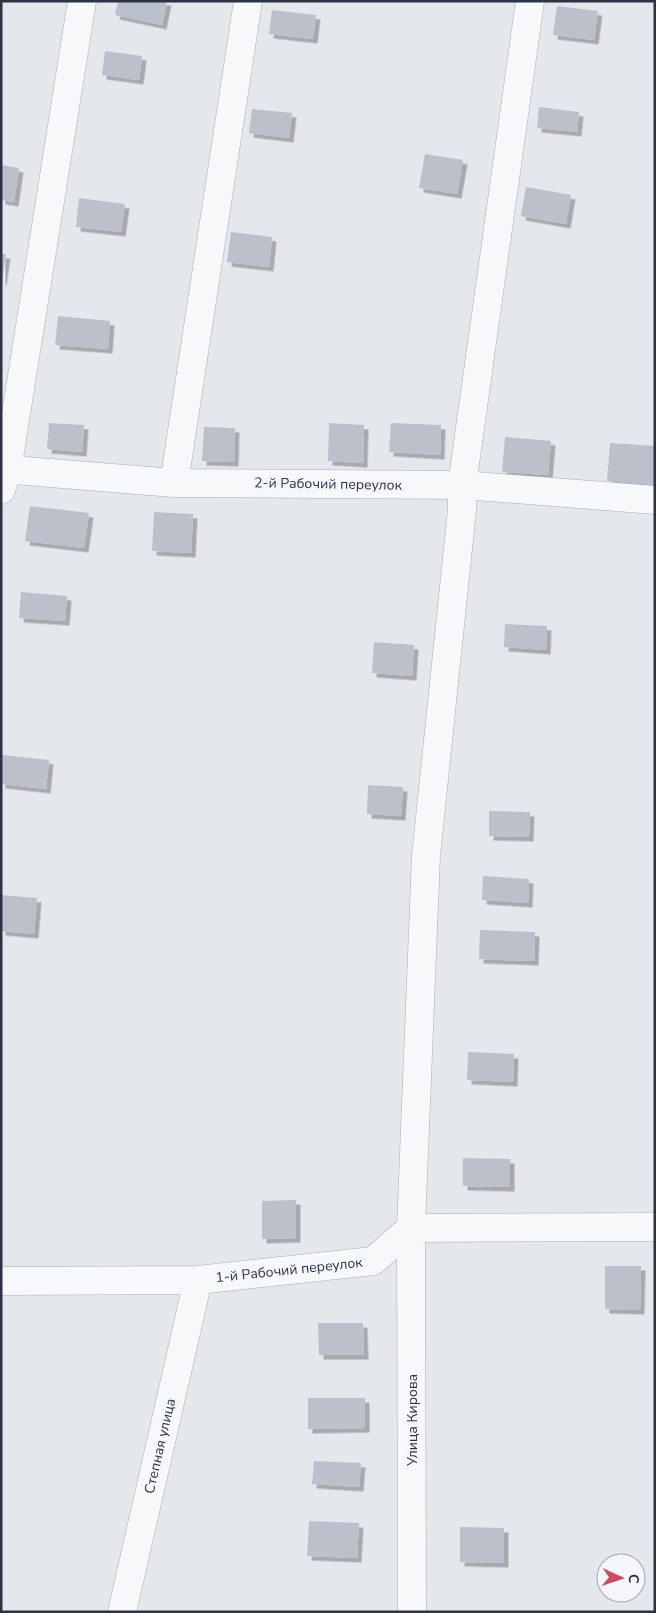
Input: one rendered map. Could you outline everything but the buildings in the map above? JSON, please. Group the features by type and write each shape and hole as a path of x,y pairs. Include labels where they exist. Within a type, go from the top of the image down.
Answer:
{"street":[{"path":"3,476 82,1"},
{"path":"174,482 248,1"},
{"name":"Улица Кирова","path":"412,1612 411,1228 426,856 462,510 462,485 530,1"},
{"name":"2-й Рабочий переулок","path":"3,476 174,482 462,485 655,500"},
{"path":"411,1228 655,1227"},
{"name":"1-й Рабочий переулок","path":"1,1281 198,1280 373,1261 411,1228"},
{"name":"Степная улица","path":"122,1612 198,1280"}]}
